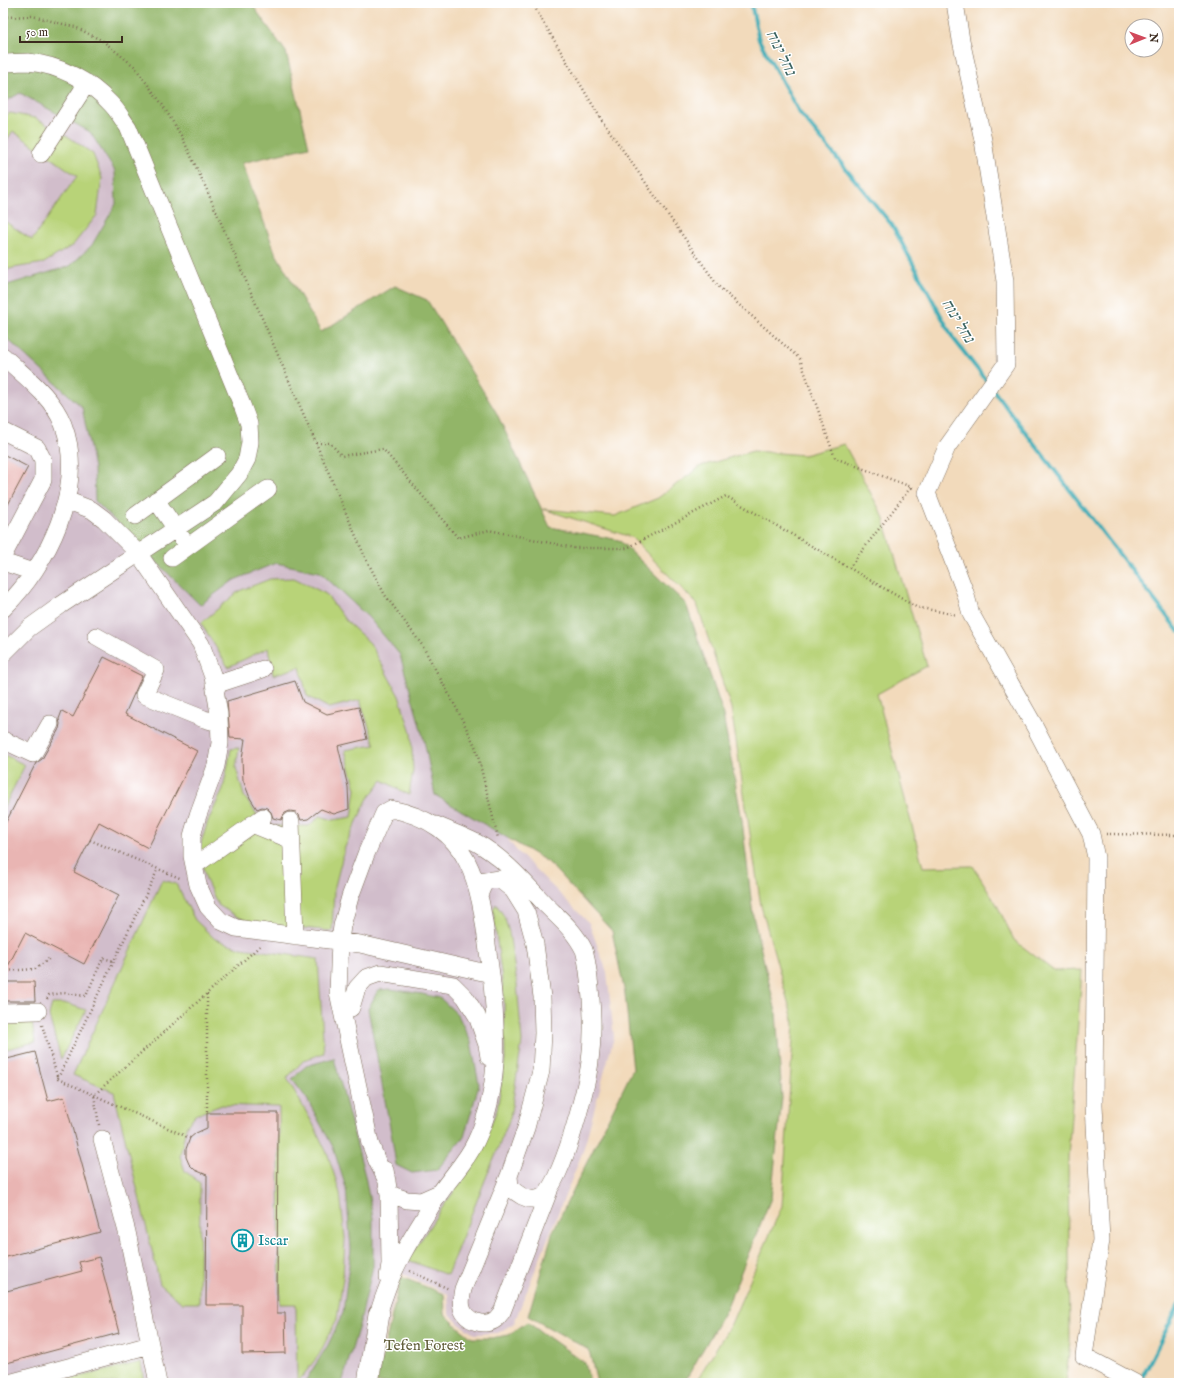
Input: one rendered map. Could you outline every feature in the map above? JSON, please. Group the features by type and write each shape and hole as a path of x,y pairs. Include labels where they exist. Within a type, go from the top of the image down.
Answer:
{"main road":[{"path":"368,1383 379,1314"}],"street":[{"path":"955,3 961,40 983,140 1005,281 1006,364 947,447 927,493 965,592 971,614 1035,727 1091,834 1096,858 1094,1105 1101,1240 1084,1356 1135,1383"},
{"path":"3,63 28,62 49,66 72,74 87,83 112,105 128,127 242,405 249,424 250,442 247,459 239,474 216,502 138,553 29,628 3,654"},
{"path":"41,154 87,83"},
{"path":"3,609 26,584 42,560 56,529 66,500 70,474 69,448 62,423 48,399 6,363"},
{"path":"3,431 37,448 43,460 43,480 3,556"},
{"path":"135,516 216,456"},
{"path":"172,558 268,489"},
{"path":"66,500 92,510 104,519 138,553 201,644 213,677 215,684 220,743 216,766 192,836 192,856 198,885 208,907 221,921 236,928 360,944 491,974"},
{"path":"156,500 188,547"},
{"path":"3,562 33,572"},
{"path":"96,636 156,670 144,695 204,719 219,723"},
{"path":"215,684 263,669"},
{"path":"3,740 33,754 50,724"},
{"path":"439,1193 421,1201 407,1200 388,1187 376,1161 370,1143 338,992 340,941 342,926 350,897 366,854 384,814 391,809 406,812 478,844 504,862 575,935 584,951 589,980 593,1022 590,1061 574,1133 549,1191 502,1312 496,1319 488,1323 479,1323 466,1315 462,1309 462,1295 509,1176 526,1128 541,1071 543,1032 542,997 533,937 526,911 513,890 499,879 485,881 479,896"},
{"path":"194,866 258,820 291,840"},
{"path":"290,821 295,936"},
{"path":"385,1293 412,1238 439,1193 463,1164 476,1141 486,1116 494,1080 495,1009 476,881 465,856 453,841 436,825"},
{"path":"340,941 350,1008 378,1125 388,1187 390,1264 385,1293 357,1383"},
{"path":"350,1008 357,988 366,978 380,973 453,985 465,997 477,1016 487,1045 494,1080"},
{"path":"3,1012 38,1011"},
{"path":"102,1139 126,1232 158,1383"},
{"path":"509,1176 510,1188 518,1195 531,1199 541,1198 549,1191"},
{"path":"9,1383 150,1345"}],"path":[{"path":"6,3 4,17 32,16 75,27 103,41 134,66 162,104 182,137 206,188 365,557 382,588 422,645 458,710 476,748 504,862"},
{"path":"532,3 601,119 718,286 800,360 836,458 927,493"},
{"path":"316,443 330,443 342,456 383,449 458,538 489,530 574,548 627,548 726,496 916,607 965,616 971,614"},
{"path":"849,568 911,487"},
{"path":"1091,834 1179,835"},
{"path":"90,840 198,885"},
{"path":"58,1079 158,869"},
{"path":"94,1095 275,933"},
{"path":"3,971 35,969 50,958"},
{"path":"114,961 103,958 86,996 64,993 49,995 38,1011 58,1079 190,1138"},
{"path":"207,994 207,1112"},
{"path":"94,1095 102,1139"},
{"path":"397,1266 462,1295"}],"shaded area":[{"path":"3,28 101,51 483,807 516,850 589,923 607,972 614,1037 583,1151 514,1323 498,1333 474,1334 459,1324 449,1313 448,1294 400,1273 373,1383 3,1383"}],"green space":[{"path":"3,3 251,3 286,52 309,147 242,163 275,252 321,332 395,286 427,300 496,412 550,527 619,540 686,604 722,710 742,820 753,916 776,1012 782,1098 771,1198 726,1309 684,1383 597,1383 589,1350 528,1316 553,1231 633,1069 625,994 612,931 548,862 435,795 424,740 400,655 369,618 320,572 276,563 234,580 200,605 95,501 94,468 82,407 3,335 3,289 7,285 70,266 92,245 116,204 115,171 90,132 20,93 3,103"},
{"path":"10,113 35,118 69,137 93,154 102,178 97,215 73,245 44,263 3,271 3,220 32,240 77,176 13,131 3,145 3,117"},
{"path":"844,444 883,516 927,666 877,694 923,867 973,866 996,903 1014,940 1054,971 1082,970 1068,1157 1070,1340 1066,1383 695,1383 731,1324 782,1206 794,1023 761,906 731,708 697,604 631,537 543,509 615,516 658,498 701,466 753,451 804,455"},
{"path":"294,578 326,594 346,621 370,643 399,696 411,732 413,770 409,795 382,780 367,800 345,847 334,890 332,931 253,923 236,916 218,905 206,880 199,849 208,821 223,789 231,749 239,748 236,768 244,796 265,826 309,826 320,816 333,820 352,817 356,789 345,750 375,745 360,700 329,708 307,696 300,667 273,675 268,648 228,667 201,623 239,591 270,579"},
{"path":"3,754 25,765 3,809"},
{"path":"162,880 176,884 195,920 215,939 241,948 318,959 324,1053 304,1060 287,1078 313,1124 328,1155 340,1193 345,1238 343,1278 337,1319 319,1355 297,1383 296,1304 280,1304 279,1107 222,1105 195,1115 186,1127 180,1156 185,1171 200,1183 199,1303 182,1303 160,1284 114,1092 73,1075"},
{"path":"496,904 504,916 509,932 517,984 522,1042 510,1118 447,1275 408,1260 439,1212 472,1167 497,1110 505,1060 504,997 493,909"},
{"path":"391,989 440,998 458,1015 471,1042 479,1085 464,1137 437,1170 412,1173 396,1165 368,1009 378,990"},
{"path":"52,1004 68,1004 86,1010 61,1059 49,1016"},
{"path":"32,1022 35,1042 3,1050 3,1023"},
{"path":"334,1058 365,1176 373,1218 373,1266 360,1322 342,1383 304,1383 328,1345 343,1313 351,1249 346,1188 333,1147 307,1099 292,1079 306,1066"},
{"name":"Tefen Forest","path":"401,1277 444,1294 445,1314 472,1338 493,1338 509,1335 527,1322 585,1363 590,1383 376,1383"},
{"path":"141,1362 144,1383 53,1383"}],"building":[{"path":"3,454 28,467 3,514"},
{"path":"104,657 142,676 125,714 197,751 148,848 99,822 74,872 119,895 84,964 25,933 3,976 3,828 36,763 42,759 59,729 59,719 62,711 73,717"},
{"path":"295,681 303,702 327,714 359,707 367,739 338,746 348,787 349,809 334,814 321,809 308,819 301,820 296,812 290,811 285,813 281,820 273,818 271,812 267,808 262,807 257,809 250,798 243,780 242,759 245,739 230,738 227,701"},
{"path":"3,982 34,982 35,1001 3,1001"},
{"path":"35,1052 48,1101 64,1097 100,1232 3,1258 3,1060"},
{"name":"Iscar","path":"207,1113 278,1113 277,1313 285,1313 286,1353 242,1354 242,1305 206,1305 207,1175 195,1170 189,1164 186,1157 186,1149 190,1138 196,1133 207,1128"},
{"path":"99,1257 119,1333 3,1364 3,1292 82,1271 79,1262"}],"waterway":[{"name":"נחל ינוח","path":"751,3 759,40 799,112 892,225 953,338 988,383"},
{"name":"נחל ינוח","path":"993,390 1179,632"},
{"name":"נחל ינוח","path":"1139,1383 1179,1305"}],"place":[{"name":"Iscar","path":"242,1240"}]}
